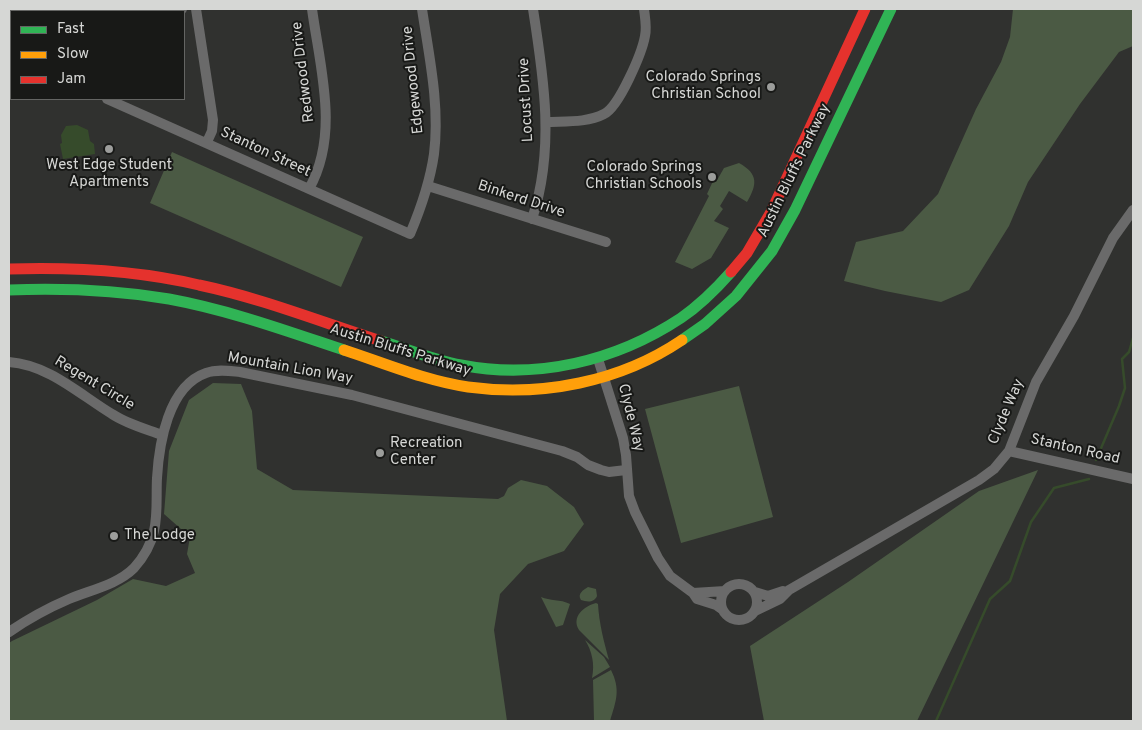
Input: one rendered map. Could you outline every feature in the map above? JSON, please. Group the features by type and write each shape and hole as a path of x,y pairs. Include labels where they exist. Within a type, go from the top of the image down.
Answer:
{"main road":[{"name":"Austin Bluffs Parkway","path":"9,269 107,270 149,275 200,285 275,307 432,358 469,367 524,371 562,367 598,359 648,338 684,317 737,266 776,202 865,9"},
{"name":"Austin Bluffs Parkway","path":"9,290 58,288 105,290 146,295 197,305 270,325 428,378 481,389 545,389 588,383 604,378 658,356 695,333 726,307 752,279 782,235 889,9"}],"street":[{"path":"196,9 213,120 212,131 207,142"},
{"name":"Redwood Drive","path":"308,189 314,180 321,158 325,143 326,127 324,92 312,9"},
{"name":"Edgewood Drive","path":"410,234 428,186 434,154 436,120 422,9"},
{"name":"Locust Drive","path":"532,219 541,186 546,122 544,80 533,9"},
{"path":"546,122 596,118 607,113 614,106 620,97 642,46 646,26 644,9"},
{"name":"Stanton Street","path":"109,100 410,234"},
{"name":"Binkerd Drive","path":"428,186 606,242"},
{"name":"Clyde Way","path":"693,593 725,591 733,585 739,584 750,586 755,592 768,596 789,590 979,480 994,469 1009,451 1029,396 1039,376 1074,316 1113,238 1133,210"},
{"path":"598,359 604,378"},
{"name":"Regent Circle","path":"9,362 32,366 50,374 113,415 162,435"},
{"name":"Mountain Lion Way","path":"9,632 54,606 124,576 134,568 144,555 154,532 162,435 174,404 188,384 206,373 226,370 344,393 562,451 601,470 611,472 626,470"},
{"name":"Clyde Way","path":"604,378 626,455 629,496 658,558 675,581 693,593 698,599 716,605 731,618 741,620 750,617 755,611 780,599 789,590"},
{"name":"Stanton Road","path":"1009,451 1133,479"},
{"path":"723,610 721,600 725,591"},
{"path":"755,592 758,605 755,611"}],"shaded area":[{"path":"1013,9 1133,9 1133,46 1119,52 1080,104 1028,182 1009,226 969,290 941,302 844,281 856,242 903,231 938,194 976,109 1001,62 1010,37"},
{"path":"77,125 88,130 90,141 94,144 95,154 63,159 60,144 62,143 61,135 66,126"},
{"path":"172,152 363,237 341,287 150,203"},
{"path":"739,163 750,171 753,176 753,190 747,202 729,191 720,206 723,209 714,221 729,228 711,258 692,269 675,262 709,196 707,194 713,181 716,182 724,168"},
{"path":"213,383 241,384 252,411 257,469 293,490 498,499 504,496 508,488 521,480 547,486 574,507 584,524 564,551 528,564 500,594 494,630 507,721 9,721 9,643 97,600 133,579 166,586 195,573 187,554 190,537 164,514 169,451 189,400"},
{"path":"739,386 773,517 681,543 645,409"},
{"path":"1038,470 917,721 764,721 750,646 848,582 979,491"},
{"path":"588,587 596,589 596,598 592,601 581,600 580,594"},
{"path":"541,597 570,604 563,625 556,627"},
{"path":"596,603 598,604 609,660 579,630 577,625 578,617 583,609"},
{"path":"585,640 604,657 610,667 592,678 592,658"},
{"path":"611,670 617,690 610,721 594,721 593,680"}],"waterway":[{"path":"1096,460 1125,388 1122,359 1129,352 1133,338"},
{"path":"936,721 990,599 1010,581 1031,522 1054,488 1089,479"}],"traffic: fast":[{"path":"682,340 705,324 736,296 772,251 795,210 891,9"},
{"path":"381,341 440,360 490,369 547,368 575,363 603,356 630,346 656,333 695,308 731,272"},
{"path":"9,290 89,290 169,299 236,315 344,350"}],"traffic: slow":[{"path":"344,350 421,376 452,384 496,390 524,390 552,388 607,376 633,366 682,340"}],"traffic: jam":[{"path":"731,272 747,253 771,212 865,9"},
{"path":"9,269 104,271 175,280 222,290 381,341"}],"place":[{"name":"Colorado Springs Christian School","path":"771,87"},
{"name":"West Edge Student Apartments","path":"109,149"},
{"name":"Colorado Springs Christian Schools","path":"712,177"},
{"name":"Recreation Center","path":"380,453"},
{"name":"The Lodge","path":"114,536"}]}
